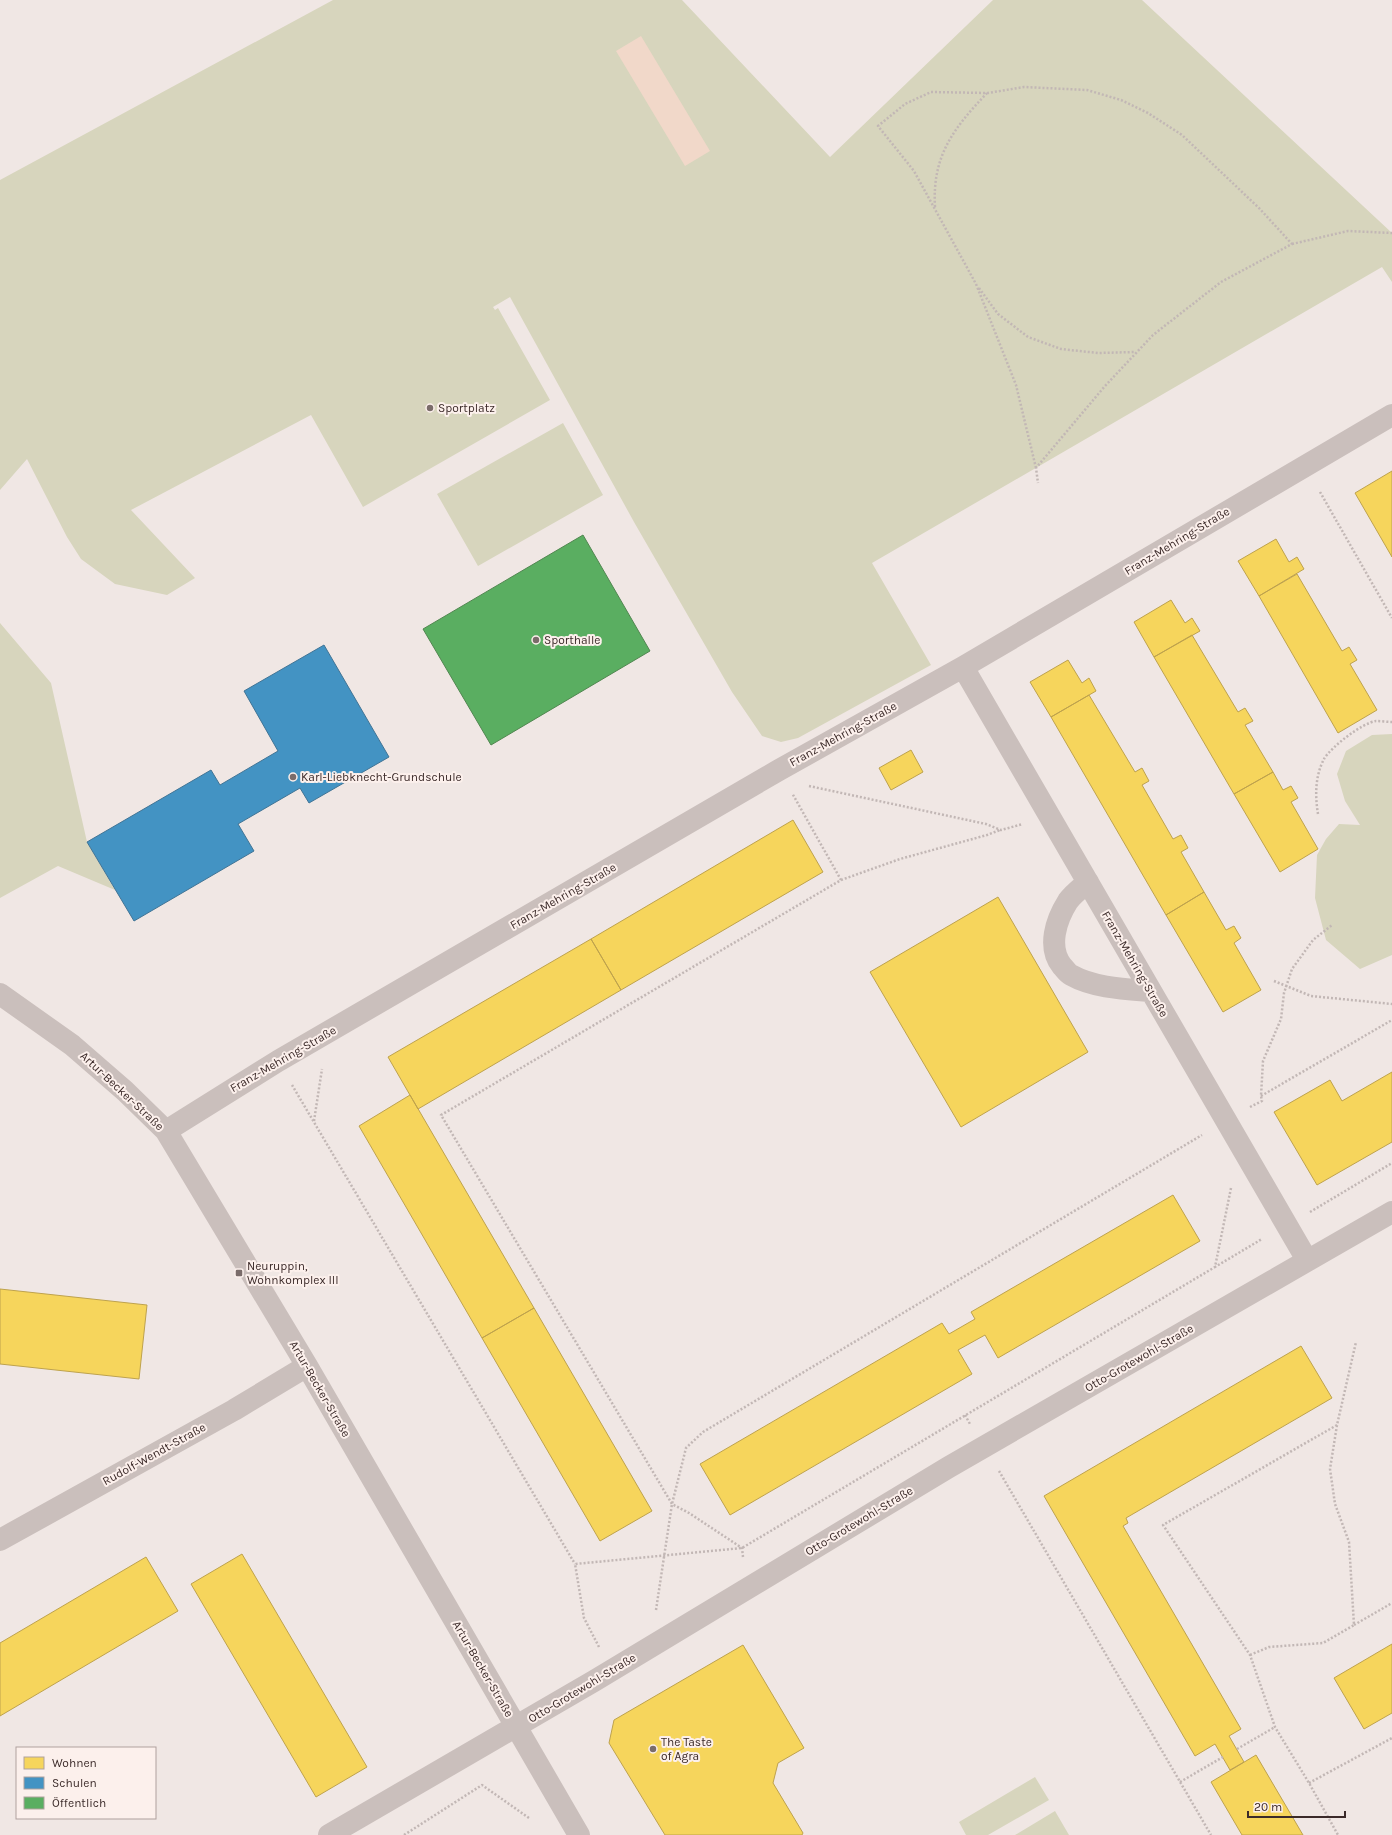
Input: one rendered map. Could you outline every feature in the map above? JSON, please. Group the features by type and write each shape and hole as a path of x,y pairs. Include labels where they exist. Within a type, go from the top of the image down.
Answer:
{"street":[{"name":"Franz-Mehring-Straße","path":"166,1131 278,1061 782,776 963,667 1392,415"},
{"name":"Franz-Mehring-Straße","path":"963,667 1307,1260"},
{"path":"1088,882 1069,901 1060,918 1054,936 1054,953 1057,960 1069,974 1085,982 1131,990 1151,991"},
{"name":"Artur-Becker-Straße","path":"0,994 72,1045 125,1091 166,1131 308,1366 580,1835"},
{"name":"Otto-Grotewohl-Straße","path":"329,1835 517,1727 984,1447 1392,1212"},
{"name":"Rudolf-Wendt-Straße","path":"0,1540 234,1410 308,1366"}],"path":[{"path":"1038,483 1036,468 1016,385 976,284 914,171 878,126 905,104 931,92 988,93 1024,87 1087,90 1121,100 1141,110 1182,135 1259,208 1292,244"},
{"path":"935,208 934,189 939,160 968,114 988,93"},
{"path":"1036,468 1135,352 1153,335 1221,282 1292,244 1348,231 1392,233"},
{"path":"976,284 998,314 1028,337 1062,349 1098,353 1135,352"},
{"path":"1320,492 1392,618"},
{"path":"1318,814 1315,799 1318,778 1324,759 1339,742 1355,731 1376,721 1392,722"},
{"path":"782,776 986,824 1001,830"},
{"path":"782,776 840,880"},
{"path":"742,1548 689,1513 672,1504 441,1115 840,880 900,859 1001,830 1050,818"},
{"path":"1246,1109 1262,1101 1263,1061 1281,1019 1285,987 1292,969 1313,940 1332,925"},
{"path":"1274,981 1285,987 1311,996 1392,1004"},
{"path":"1261,1096 1392,1020"},
{"path":"314,1122 325,1051 326,1034"},
{"path":"278,1061 575,1564 584,1618 598,1647 605,1646"},
{"path":"655,1616 672,1504 686,1448 703,1432 1203,1134 1207,1141"},
{"path":"575,1564 742,1548 1286,1224 1392,1164"},
{"path":"1215,1267 1232,1189 1228,1182"},
{"path":"1354,1625 1349,1542 1335,1504 1330,1469 1337,1425 1356,1342"},
{"path":"965,1415 1211,1835"},
{"path":"1337,1425 1163,1525 1250,1655 1275,1727 1338,1835"},
{"path":"1250,1655 1269,1646 1323,1642 1392,1603"},
{"path":"1237,1749 1275,1727"},
{"path":"1309,1783 1392,1738"},
{"path":"1180,1782 1223,1757"},
{"path":"404,1835 482,1785 529,1818"}],"shaded area":[{"path":"333,0 682,0 830,157 993,0 1142,0 1392,233 1392,282 1382,267 872,563 931,665 798,738 781,742 762,736 732,692 634,522 510,297 493,307 495,310 498,308 550,400 363,507 311,415 131,510 195,578 167,595 115,584 81,559 67,537 27,459 0,490 0,180"},
{"path":"563,423 603,495 478,566 437,494"},
{"path":"0,623 51,683 87,842 115,890 58,866 0,898"},
{"path":"1392,734 1392,955 1360,969 1326,940 1315,898 1317,855 1326,839 1339,824 1360,825 1345,801 1337,774 1346,751 1372,735"},
{"path":"1035,1777 1049,1800 988,1835 966,1835 959,1822"},
{"path":"1055,1811 1069,1835 1015,1835"}],"sand":[{"path":"641,36 710,151 685,166 616,51"}],"building: Wohnen":[{"path":"1392,471 1392,557 1355,493"},
{"path":"1276,539 1289,562 1297,557 1304,569 1259,596 1238,561"},
{"path":"1297,574 1342,651 1349,647 1357,660 1350,664 1377,710 1338,733 1259,596"},
{"path":"1171,600 1185,623 1192,618 1200,631 1154,657 1134,622"},
{"path":"1192,635 1238,712 1245,708 1253,721 1245,725 1273,772 1234,794 1154,657"},
{"path":"1068,660 1082,683 1089,678 1096,691 1051,717 1030,682"},
{"path":"1089,695 1135,772 1142,768 1149,781 1142,785 1173,839 1181,835 1188,848 1181,852 1204,892 1166,915 1051,717"},
{"path":"911,750 923,772 891,790 879,768"},
{"path":"1273,772 1283,790 1291,786 1298,798 1291,802 1318,849 1280,872 1234,794"},
{"path":"793,820 823,872 621,990 591,939"},
{"path":"1204,892 1226,930 1234,926 1241,938 1234,943 1261,990 1223,1012 1166,915"},
{"path":"998,897 1088,1052 961,1127 870,972"},
{"path":"591,939 621,990 418,1109 388,1057"},
{"path":"1392,1072 1392,1142 1317,1185 1274,1112 1330,1080 1342,1101"},
{"path":"410,1095 534,1308 482,1338 359,1126"},
{"path":"1173,1195 1200,1241 998,1358 985,1335 958,1350 972,1374 730,1515 700,1464 942,1323 949,1334 975,1319 971,1312"},
{"path":"0,1289 147,1305 139,1379 0,1364"},
{"path":"534,1308 652,1511 600,1541 482,1338"},
{"path":"1301,1346 1332,1398 1126,1518 1128,1523 1123,1526 1241,1729 1229,1736 1244,1762 1230,1770 1215,1744 1195,1756 1044,1496"},
{"path":"242,1554 367,1767 316,1797 191,1584"},
{"path":"146,1557 178,1611 0,1716 0,1643"},
{"path":"1392,1644 1392,1713 1364,1729 1334,1678"},
{"path":"743,1645 804,1748 778,1763 773,1783 803,1833 802,1835 665,1835 609,1743 614,1720"},
{"path":"1256,1755 1303,1835 1242,1835 1211,1782"}],"building: Schulen":[{"name":"Karl-Liebknecht-Grundschule","path":"324,645 389,757 309,803 300,788 238,824 254,851 134,921 87,842 211,770 220,785 278,751 244,691"}],"building: Öffentlich":[{"name":"Sporthalle","path":"583,535 650,651 491,745 423,629"}],"place":[{"name":"Sportplatz","path":"430,408"},
{"name":"Sporthalle","path":"536,640"},
{"name":"Karl-Liebknecht-Grundschule","path":"293,777"},
{"name":"Neuruppin, Wohnkomplex III","path":"239,1273"},
{"name":"The Taste of Agra","path":"653,1749"}]}
